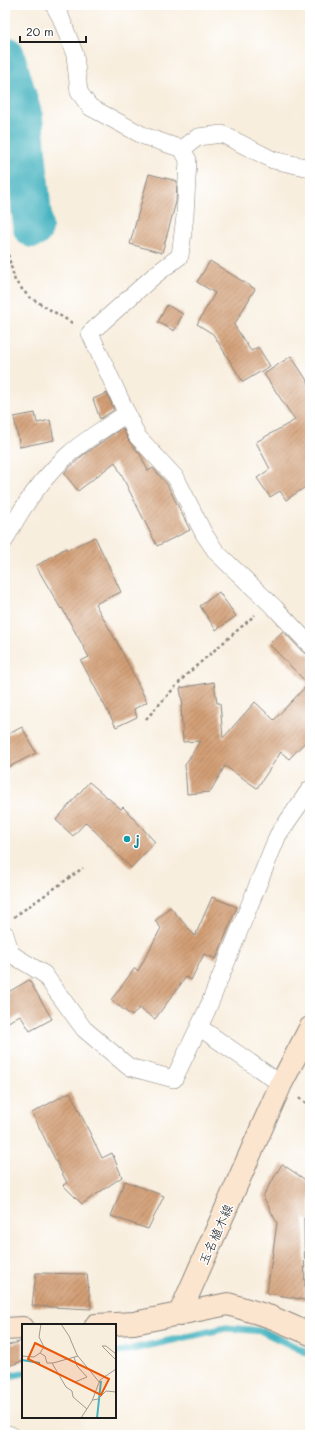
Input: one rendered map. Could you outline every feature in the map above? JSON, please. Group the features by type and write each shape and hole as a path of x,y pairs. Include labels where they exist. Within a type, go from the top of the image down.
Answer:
{"main road":[{"name":"玉名植木線","path":"179,1315 281,1084 310,1028"},
{"path":"115,1324 134,1323 228,1304 271,1317 310,1334"},
{"path":"5,1329 22,1328"}],"street":[{"path":"54,5 61,18 75,55 79,92 90,107 144,136 182,149 188,160 185,216 180,256 155,275 90,332 137,436 176,478 204,534 217,553 310,645"},
{"path":"182,149 198,137 222,134 273,160 310,168"},
{"path":"5,540 17,516 40,484 69,454 127,413"},
{"path":"5,934 11,954 44,974 84,1029 129,1067 174,1079 210,1002 278,835 310,789"},
{"path":"199,1027 281,1084"},
{"path":"5,1433 11,1435"}],"path":[{"path":"5,242 15,281 28,298 90,332"},
{"path":"146,719 186,675 269,603"},
{"path":"12,918 83,868"}],"building":[{"path":"149,174 177,181 176,202 162,253 130,244"},
{"path":"210,261 255,289 234,325 251,351 258,347 270,366 243,382 213,334 197,324 215,293 197,282"},
{"path":"167,305 183,314 174,331 158,322"},
{"path":"291,356 310,385 310,484 286,500 280,491 270,497 257,478 270,469 256,442 295,420 264,374"},
{"path":"107,393 114,410 100,419 93,399"},
{"path":"35,413 37,423 50,420 54,440 20,447 14,417"},
{"path":"122,428 130,443 140,454 148,471 153,468 167,484 190,530 157,546 115,462 78,491 64,473 82,456"},
{"path":"95,537 121,592 95,604 117,642 147,702 134,709 137,717 116,727 81,661 89,657 62,608 61,609 36,566 66,548 67,550"},
{"path":"219,592 236,616 216,630 200,606"},
{"path":"283,631 303,652 310,655 310,737 289,759 281,752 257,788 225,766 210,792 187,794 185,765 200,741 183,742 181,706 183,706 180,688 214,682 217,703 220,703 223,738 255,702 274,720 308,684 269,644"},
{"path":"22,727 36,753 5,769 5,736"},
{"path":"89,782 121,809 123,807 155,842 131,868 86,822 73,836 56,820"},
{"path":"212,897 237,907 216,959 204,954 191,980 186,977 155,1019 139,1008 132,1016 111,1000 135,968 138,971 161,928 155,921 170,907 195,936"},
{"path":"29,980 52,1019 30,1031 20,1015 5,1024 5,994"},
{"path":"70,1092 102,1158 112,1153 122,1177 82,1204 63,1185 67,1183 32,1113"},
{"path":"282,1164 310,1183 310,1221 304,1218 305,1300 267,1293 277,1223 263,1196"},
{"path":"125,1181 164,1196 148,1229 111,1216"},
{"path":"36,1273 87,1274 91,1309 32,1306"},
{"path":"22,1341 22,1361 5,1367 5,1346"}],"waterway":[{"path":"5,56 23,118 33,228"},
{"path":"116,1353 226,1328 262,1331 310,1354"},
{"path":"5,1377 22,1373"}],"place":[{"name":"j","path":"127,839"}]}
